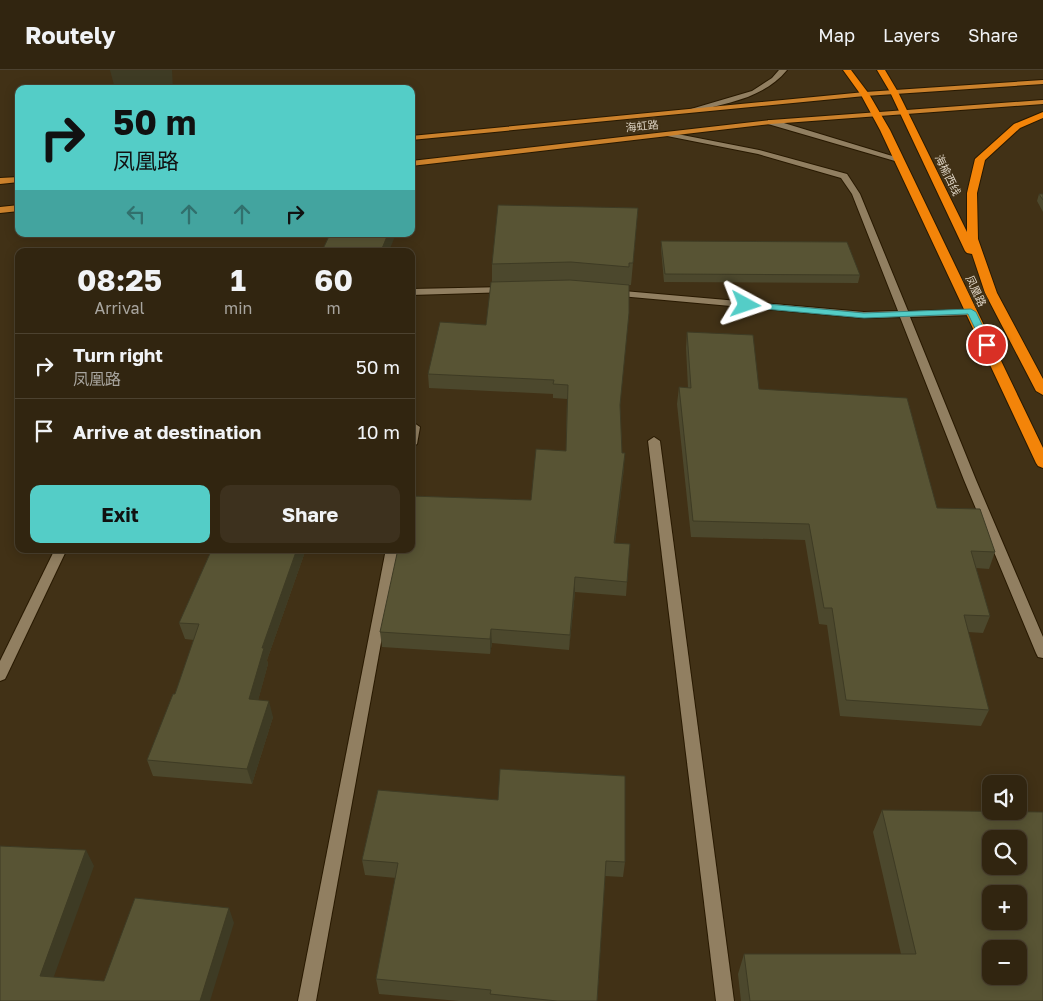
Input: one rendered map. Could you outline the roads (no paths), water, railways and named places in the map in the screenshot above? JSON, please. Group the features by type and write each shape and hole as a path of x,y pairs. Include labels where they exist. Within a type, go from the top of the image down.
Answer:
{"highway":[{"path":"847,70 875,113"},
{"name":"海榆西线","path":"881,70 904,112 992,293"},
{"name":"凤凰路","path":"875,113 886,130 898,159 1043,463"},
{"name":"凤凰路","path":"1041,384 992,293 973,239 972,192 980,159 1017,126 1043,114"}],"main road":[{"path":"864,94 1043,82"},
{"name":"海虹路","path":"415,138 864,94"},
{"path":"875,113 1043,102"},
{"name":"海虹路","path":"415,164 771,122 875,113"},
{"path":"0,181 15,179"},
{"path":"0,210 15,208"}],"street":[{"path":"695,109 753,94 778,77 782,70"},
{"path":"771,122 898,159"},
{"path":"670,134 759,152 844,176 856,194 970,480 1043,652"},
{"path":"415,292 520,290"},
{"path":"599,292 864,315 971,312"},
{"path":"654,441 725,1001"},
{"path":"0,675 59,553"},
{"path":"307,1001 391,553"}]}
